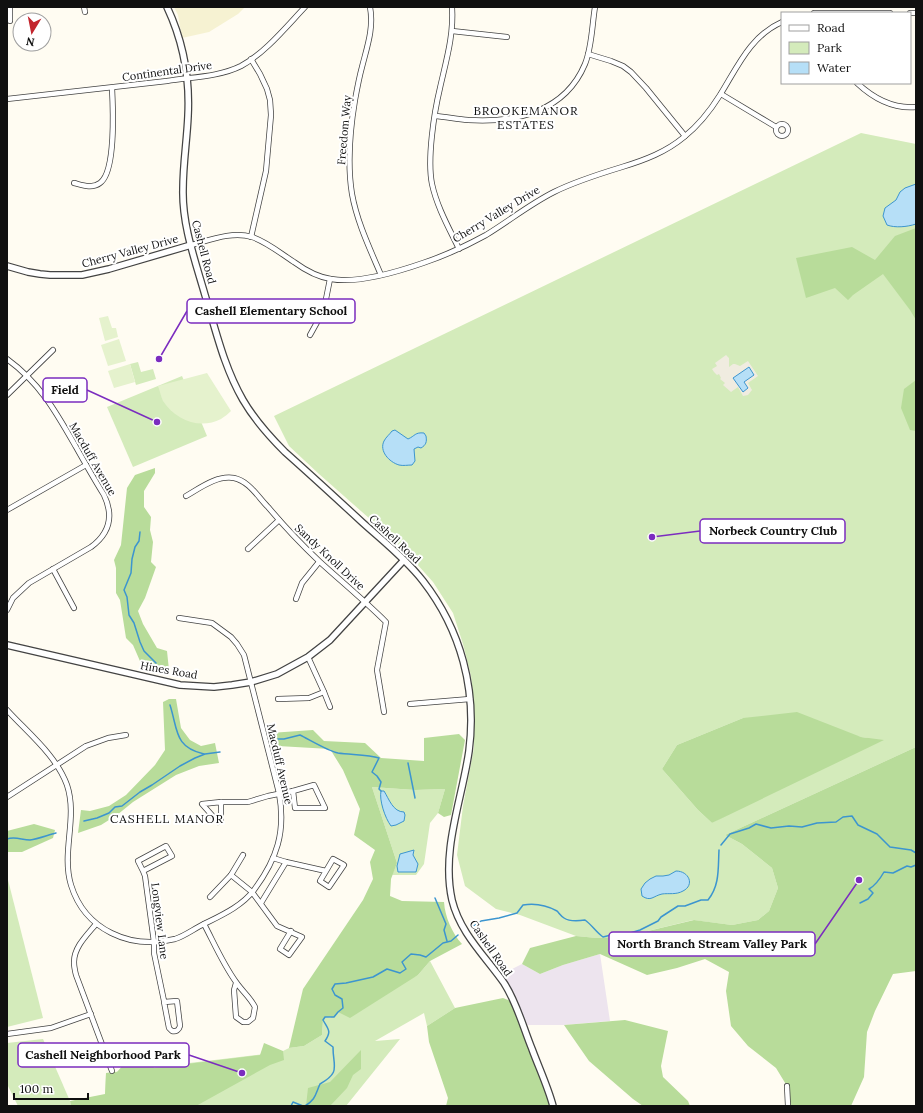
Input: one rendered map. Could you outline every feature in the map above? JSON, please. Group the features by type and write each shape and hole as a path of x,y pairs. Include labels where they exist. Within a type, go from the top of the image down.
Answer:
{"street":[{"path":"10,7 10,21"},
{"name":"Cashell Road","path":"167,7 181,45 187,78 188,116 183,189 184,214 190,245 229,372 243,401 264,430 285,452 404,560 422,580 442,609 462,654 467,674 471,728 470,747 449,859 452,900 457,916 468,936 505,984 553,1106"},
{"name":"Continental Drive","path":"7,100 212,75 230,71 252,60 305,7"},
{"name":"Freedom Way","path":"370,7 372,17 371,31 360,71 355,100 349,168 352,194 358,217 381,275"},
{"path":"452,7 452,31 435,116 430,160 432,184 439,206 459,249"},
{"path":"435,116 468,120 517,117 539,112 554,103 570,90 579,77 588,54 595,7"},
{"name":"Cherry Valley Drive","path":"7,266 45,275 82,275 190,245 228,236 241,235 251,237 271,246 309,272 330,279 342,281 381,275 422,264 459,249 487,234 552,193 582,180 651,157 674,145 704,118 746,51 760,36 781,23"},
{"path":"452,31 507,37"},
{"path":"588,54 623,66 631,72 685,136"},
{"path":"251,237 266,171 271,123 271,108 267,89 252,60"},
{"path":"858,84 867,93 885,103 904,107 916,107"},
{"path":"74,183 90,187 98,185 106,177 109,168 113,122 112,88"},
{"path":"720,94 776,127"},
{"path":"310,335 325,304 330,279"},
{"path":"7,395 53,350"},
{"name":"Macduff Avenue","path":"7,359 27,376 53,408 104,495 108,505 110,518 108,526 100,540 91,547 30,582 13,598 7,610"},
{"path":"7,510 86,465"},
{"name":"Sandy Knoll Drive","path":"186,496 214,480 234,478 242,481 320,562 366,601 386,622 377,670 384,712"},
{"path":"248,550 279,520"},
{"name":"Hines Road","path":"7,645 180,684 214,687 251,682 277,674 308,657 330,640 404,560"},
{"path":"296,600 302,583 320,562"},
{"path":"53,569 74,608"},
{"name":"Macduff Avenue","path":"7,710 45,750 57,765 67,785 72,816 68,861 71,883 79,905 96,924 108,932 122,938 140,942 154,942 176,939 222,915 232,909 252,892 263,877 273,858 282,821 280,793 244,655 231,637 212,623 179,618"},
{"path":"308,657 330,707"},
{"path":"278,699 309,698 324,692"},
{"path":"410,704 470,699"},
{"path":"7,797 86,746 108,738 126,735"},
{"path":"221,802 221,819 218,822 202,804 221,802 248,802 314,785 325,808 295,808 293,791"},
{"name":"Longview Lane","path":"143,871 172,856 166,846 138,861 143,871 146,876 154,942 154,956 169,1028 172,1031 176,1031 180,1026 176,1001 164,1002"},
{"path":"210,897 231,875 243,855"},
{"path":"273,858 326,871"},
{"path":"333,859 344,865 329,887 320,881 326,871 333,859"},
{"path":"261,902 286,862"},
{"path":"231,875 252,892 261,902 277,926 291,931 302,937 289,955 280,950 291,931"},
{"path":"96,924 78,946 74,963 76,975 112,1071"},
{"path":"204,924 236,983 251,1000 255,1007 253,1018 248,1022 239,1020 236,1014 234,990 236,983"},
{"path":"7,1034 51,1028 91,1014"},
{"path":"787,1086 788,1106"}],"shaded area":[{"path":"174,7 245,7 238,14 209,32 182,38 178,15"},
{"path":"726,355 729,358 729,367 733,364 740,366 748,361 758,376 748,383 752,390 748,395 743,396 738,387 731,392 723,385 725,383 720,379 719,374 717,375 712,369 717,366 715,363"},
{"path":"600,954 610,1021 564,1025 522,1025 513,1002 498,976 522,964 540,974 563,965"}],"green space":[{"path":"861,133 916,144 916,747 725,835 742,844 772,868 778,888 769,911 758,920 732,925 693,920 627,936 597,938 576,936 520,915 496,909 465,886 457,855 463,806 474,748 474,705 471,676 453,613 433,582 408,554 289,446 274,416","holes":["743,718 868,738 712,823 698,810 662,769 677,745"]},
{"path":"916,228 916,320 883,274 848,300 835,288 806,298 796,258 852,247 875,260 895,236"},
{"path":"108,316 112,328 116,328 118,337 105,341 99,318"},
{"path":"119,339 126,361 108,366 101,345"},
{"path":"138,362 141,372 153,369 156,379 136,385 130,364"},
{"path":"130,364 135,382 114,388 108,371"},
{"path":"207,373 231,411 221,419 205,424 181,418 168,408 163,401 158,386"},
{"path":"182,376 207,436 133,467 107,407"},
{"path":"916,380 916,431 910,430 901,408 904,389"},
{"path":"155,468 155,473 144,491 144,507 151,517 150,530 153,542 151,562 156,567 145,598 138,611 143,624 157,648 167,651 169,670 143,668 133,645 126,638 120,600 116,593 116,568 114,560 121,545 127,488 135,475"},
{"path":"169,699 176,699 181,728 190,740 201,746 215,743 219,763 199,766 176,775 133,802 117,815 101,825 78,833 81,810 90,811 109,806 126,795 155,765 165,750 163,702"},
{"path":"797,712 861,737 884,740 712,823 698,810 662,769 677,745 743,718"},
{"path":"313,730 324,741 365,743 381,758 424,761 424,738 459,734 465,740 451,815 444,817 438,813 445,789 415,790 372,787 397,863 391,879 390,896 402,901 444,902 450,924 455,935 462,944 430,961 418,975 350,1018 338,1012 334,1017 325,1017 323,1020 322,1035 304,1046 289,1048 303,989 363,900 373,879 370,862 375,850 354,835 360,809 343,770 330,749 278,746 270,733"},
{"path":"916,747 916,971 893,974 875,1011 867,1032 864,1077 851,1106 788,1106 787,1086 776,1068 748,1046 731,1026 726,991 729,972 705,959 677,968 647,975 600,954 563,965 540,974 522,964 530,948 576,936 597,938 627,936 694,920 732,925 758,920 769,911 778,888 772,868 742,844 725,835"},
{"path":"372,787 415,790 445,789 438,813 430,823 424,864 416,875 392,875 397,863"},
{"path":"34,824 55,830 53,838 22,852 7,852 7,831"},
{"path":"7,876 43,1018 7,1027"},
{"path":"430,961 455,1008 427,1026 424,1013 375,1041 400,1039 346,1106 105,1106 106,1073 282,1052 289,1048 304,1046 322,1035 323,1020 325,1017 330,1018 338,1012 418,975"},
{"path":"503,998 513,1002 553,1106 446,1106 448,1098 429,1042 427,1026 455,1008"},
{"path":"625,1020 668,1031 661,1066 663,1077 688,1101 690,1106 643,1106 589,1061 564,1025"},
{"path":"43,1039 71,1106 18,1106 7,1084 7,1043"},
{"path":"264,1043 283,1051 284,1060 270,1065 196,1106 71,1106 70,1101 105,1094 106,1073 117,1072 140,1046 154,1068 260,1055"},
{"path":"361,1050 361,1069 353,1075 347,1088 330,1106 306,1106 308,1088 330,1082"}],"water":[{"path":"916,184 916,224 901,227 887,225 883,216 885,208 896,200 900,192 905,188"},
{"path":"749,367 754,375 744,382 748,388 743,392 733,378"},
{"path":"395,430 408,439 419,433 424,433 426,436 424,446 414,449 415,461 412,465 395,464 386,456 384,452 384,441 392,431"},
{"path":"381,791 384,791 397,810 404,812 404,821 391,826 383,809"},
{"path":"414,850 413,855 418,864 416,872 398,872 397,866 400,854"},
{"path":"676,871 684,873 689,879 689,885 683,891 678,893 662,894 650,899 642,896 641,889 650,879 656,876 669,875"}],"waterway":[{"path":"140,532 139,541 135,547 132,559 131,573 124,590 127,597 129,615 134,623 140,642 144,651 156,663"},
{"path":"170,705 176,730 182,742 194,751 204,754"},
{"path":"278,739 300,735 334,752 379,758 372,772 381,782 379,789 381,791"},
{"path":"84,821 97,818 109,813 115,807 122,806 140,792 195,758 205,754 220,752"},
{"path":"408,763 415,798"},
{"path":"721,845 730,834 749,828 756,824 771,828 789,826 802,827 817,823 836,822 843,817 852,816 858,825 877,834 890,847 911,850 916,853"},
{"path":"7,839 16,838 30,840 56,833"},
{"path":"472,927 481,921 517,913 523,905 532,904 553,909 569,920 585,920 603,937 619,933 627,934 640,930 658,921 661,917 678,906 685,906 701,900 708,900 715,888 719,850"},
{"path":"860,903 868,899 873,893 869,889 878,882 884,872 893,873 907,866 911,867 916,865"},
{"path":"435,898 446,924 444,930 447,941"},
{"path":"305,1106 313,1099 320,1084 331,1076 334,1068 333,1047 325,1041 329,1032 323,1020 325,1017 334,1017 343,1008 342,999 335,995 332,989 335,984 373,977 387,969 400,973 406,969 402,962 411,954 426,957 443,943 451,941 458,935"},
{"path":"291,1106 293,1102 303,1106"}],"place":[{"name":"Cashell Elementary School","path":"159,359"},
{"name":"Field","path":"157,422"},
{"name":"Norbeck Country Club","path":"652,537"},
{"name":"North Branch Stream Valley Park","path":"859,880"},
{"name":"Cashell Neighborhood Park","path":"242,1073"}],"district":[{"name":"BROOKEMANOR ESTATES","path":"526,117"},
{"name":"CASHELL MANOR","path":"167,818"}]}
